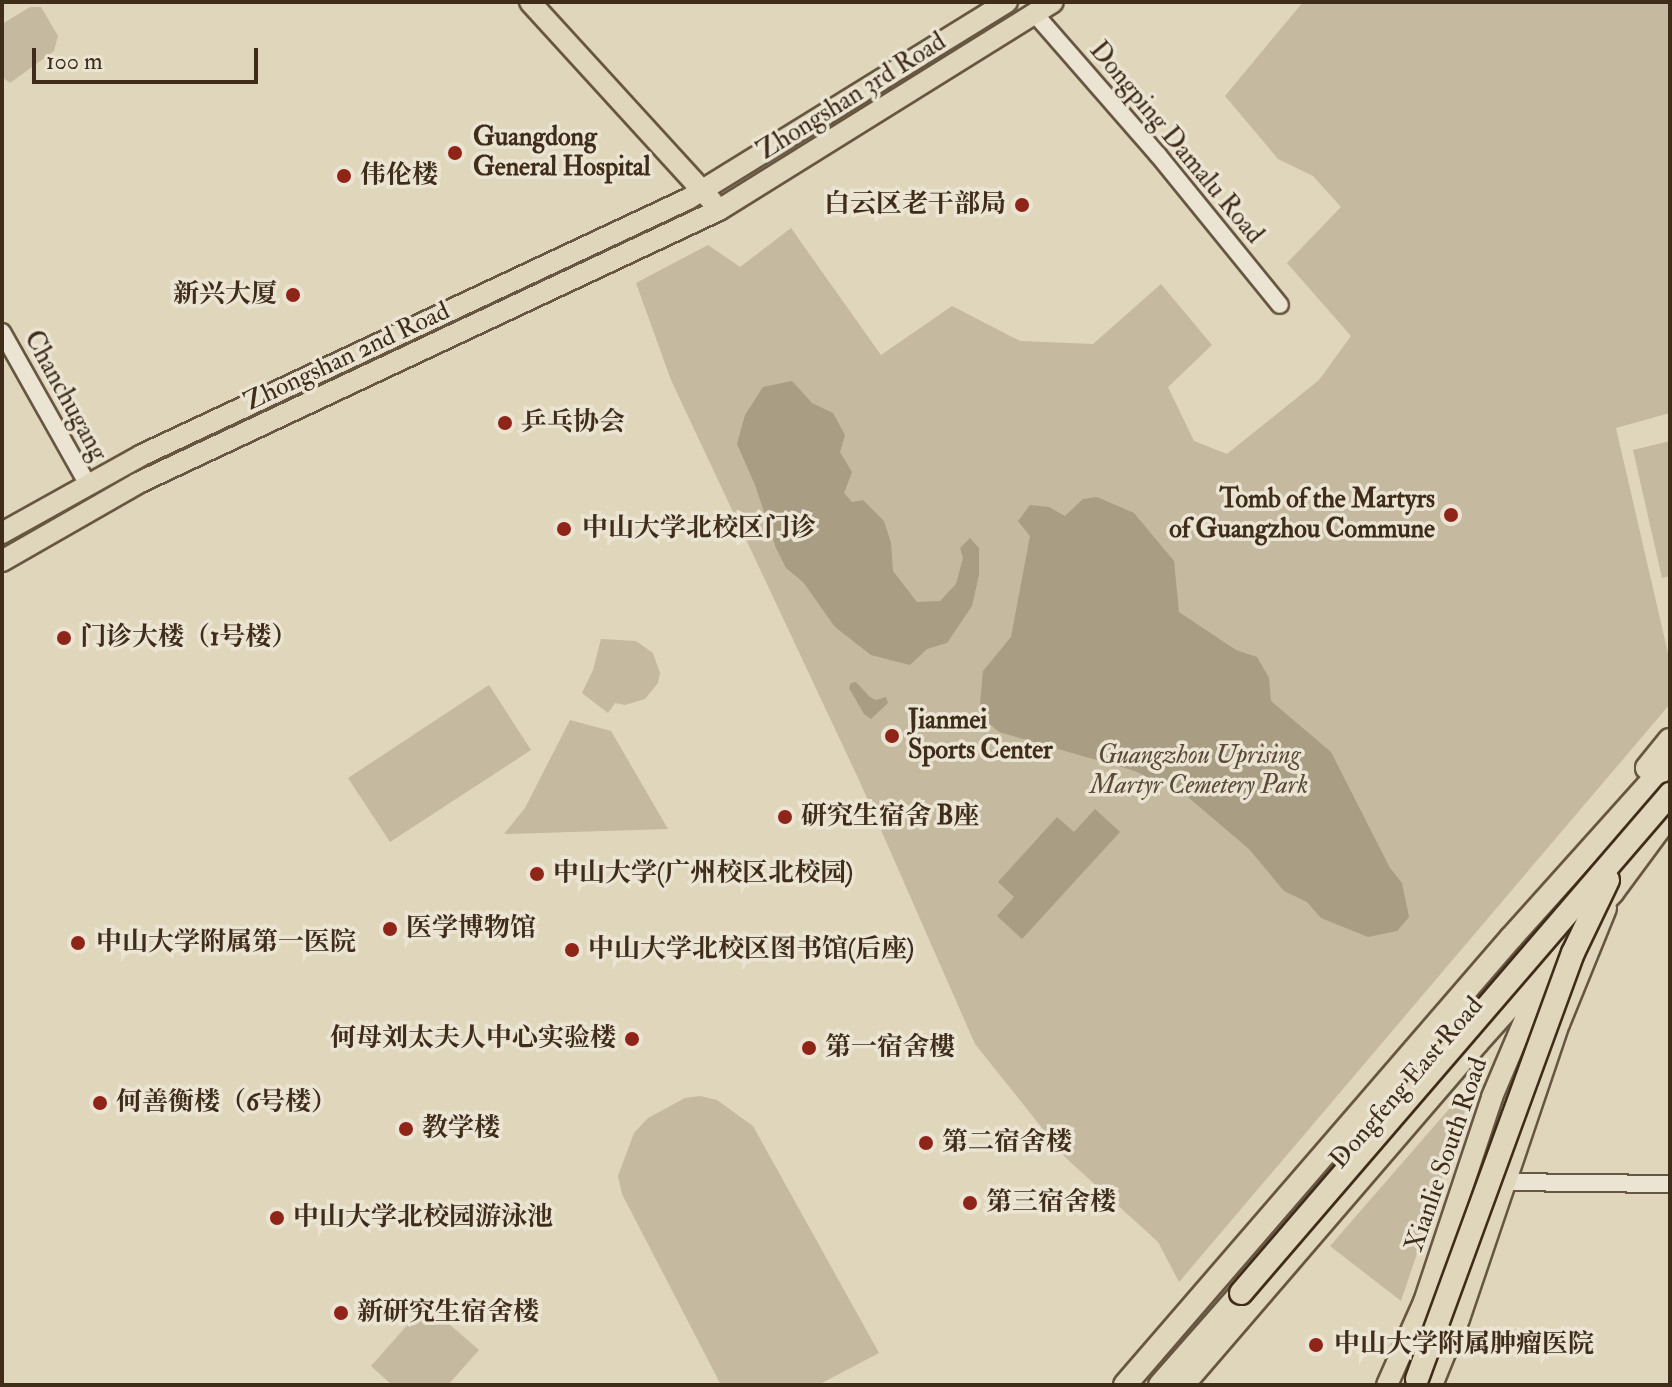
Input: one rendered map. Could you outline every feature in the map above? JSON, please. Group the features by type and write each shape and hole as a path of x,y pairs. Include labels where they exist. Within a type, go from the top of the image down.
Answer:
{"highway":[{"name":"Dongfeng East Road","path":"1511,938 1670,740"},
{"name":"Dongfeng East Road","path":"1125,1385 1511,938 1670,761"},
{"path":"1160,1385 1670,794"},
{"path":"1421,1383 1573,953 1624,849"}],"main road":[{"path":"530,2 719,210"},
{"name":"Zhongshan 3rd Road","path":"703,191 1007,2"},
{"name":"Zhongshan 3rd Road","path":"719,210 1053,2"},
{"name":"Zhongshan 2nd Road","path":"2,533 142,455 576,255 703,191"},
{"name":"Zhongshan 2nd Road","path":"2,561 77,515 153,476 719,210"},
{"name":"Xianlie South Road","path":"1387,1385 1424,1302 1487,1113 1601,848 1622,814"},
{"name":"Dongfeng East Road","path":"1184,1385 1550,961 1613,893 1634,860 1670,816"},
{"path":"1421,1383 1459,1319 1504,1182 1577,979 1613,893"},
{"path":"1487,1113 1502,1105 1521,1112 1525,1123"}],"street":[{"name":"Dongping Damalu Road","path":"1035,14 1158,155 1280,305"},
{"name":"Chanchugang","path":"2,332 87,483"},
{"path":"142,455 153,476"},
{"path":"1504,1182 1670,1184"}],"green space":[{"name":"Guangzhou Uprising Martyr Cemetery Park","path":"1303,2 1670,2 1670,413 1616,428 1670,662 1670,704 1179,1282 1158,1242 1066,1158 975,1044 859,780 671,380 636,283 708,245 740,267 791,228 881,355 952,306 1020,341 1093,344 1161,284 1212,345 1168,387 1194,441 1227,454 1319,380 1351,336 1287,263 1341,207 1313,176 1278,159 1225,96"},
{"path":"30,7 41,7 58,36 54,51 10,83 2,77 2,24"},
{"path":"1670,441 1670,576 1662,578 1633,450"},
{"path":"601,639 636,641 653,653 660,673 658,683 645,699 625,705 615,703 608,713 582,693 593,670"},
{"path":"489,685 531,750 390,842 348,778"},
{"path":"570,720 611,731 668,829 504,834 525,808"},
{"path":"1476,1078 1401,1301 1330,1246"},
{"path":"700,1096 717,1100 753,1126 879,1353 818,1385 721,1385 622,1194 618,1176 634,1133 648,1118 685,1098"},
{"path":"426,1304 479,1350 448,1385 392,1385 371,1366"}],"shaded area":[{"path":"792,381 812,403 833,413 845,435 840,452 852,472 844,493 852,502 863,500 884,521 891,543 893,571 917,602 940,601 956,584 963,558 960,548 970,538 979,548 979,575 972,606 947,643 927,649 910,665 871,655 835,627 803,582 786,568 776,548 755,485 737,444 745,415 763,387"},
{"path":"1097,497 1134,513 1174,561 1179,612 1236,650 1257,657 1269,678 1271,701 1331,752 1390,868 1402,883 1409,917 1397,931 1368,937 1321,918 1307,902 1284,891 1249,849 1189,798 1135,771 999,732 979,715 983,671 1011,637 1030,536 1018,521 1030,505 1049,507 1065,516 1083,499"},
{"path":"856,682 876,700 886,697 888,703 871,719 864,714 849,688 851,683"},
{"path":"1095,809 1120,832 1022,939 997,916 1014,897 998,882 1057,817 1074,832"}],"place":[{"name":"Guangdong General Hospital","path":"455,153"},
{"name":"伟伦楼","path":"344,176"},
{"name":"白云区老干部局","path":"1022,205"},
{"name":"新兴大厦","path":"293,295"},
{"name":"乒乓协会","path":"505,423"},
{"name":"Tomb of the Martyrs of Guangzhou Commune","path":"1451,515"},
{"name":"中山大学北校区门诊","path":"564,529"},
{"name":"门诊大楼（1号楼）","path":"64,638"},
{"name":"Jianmei Sports Center","path":"892,736"},
{"name":"研究生宿舍 B座","path":"785,817"},
{"name":"中山大学(广州校区北校园)","path":"537,874"},
{"name":"医学博物馆","path":"390,929"},
{"name":"中山大学附属第一医院","path":"78,943"},
{"name":"中山大学北校区图书馆(后座)","path":"572,950"},
{"name":"何母刘太夫人中心实验楼","path":"632,1039"},
{"name":"第一宿舍樓","path":"809,1048"},
{"name":"何善衡楼（6号楼）","path":"100,1103"},
{"name":"教学楼","path":"406,1129"},
{"name":"第二宿舍楼","path":"926,1143"},
{"name":"第三宿舍楼","path":"970,1203"},
{"name":"中山大学北校园游泳池","path":"277,1218"},
{"name":"新研究生宿舍楼","path":"341,1313"},
{"name":"中山大学附属肿瘤医院","path":"1316,1345"}]}
